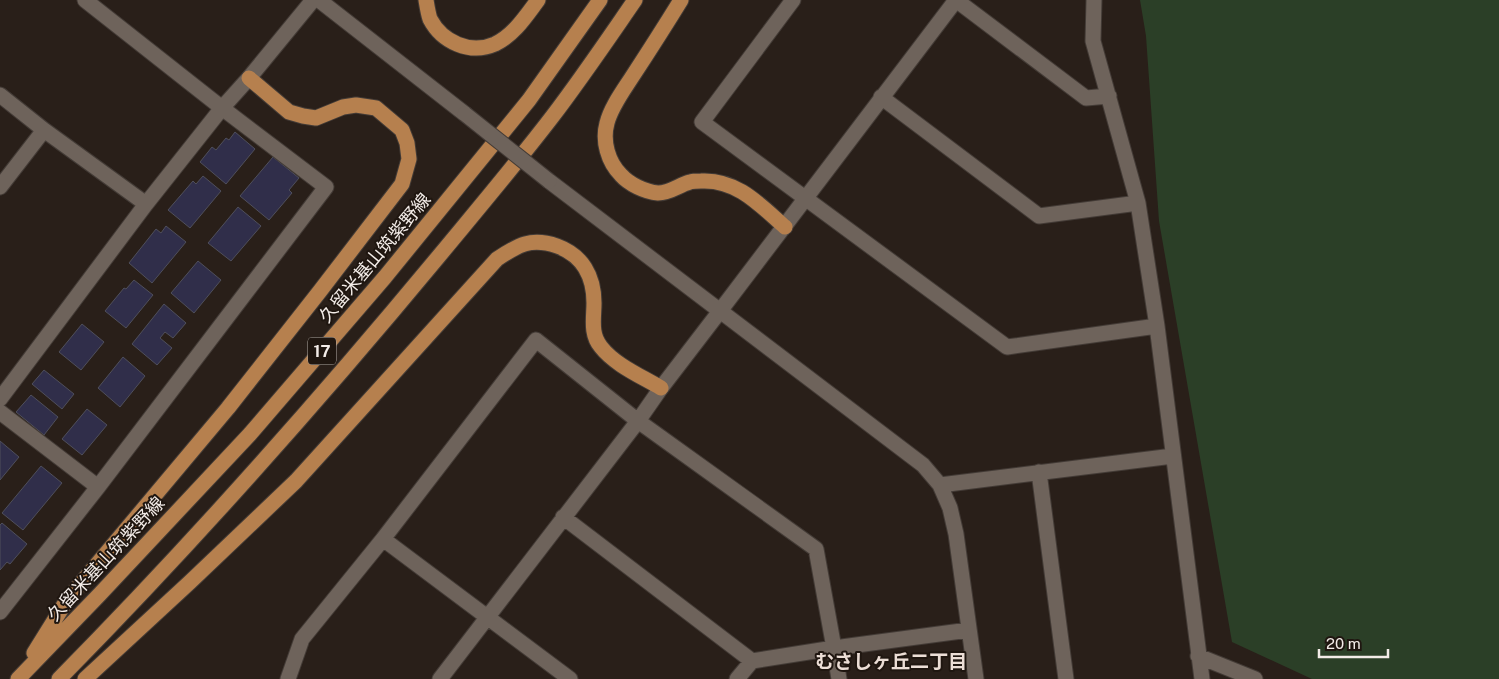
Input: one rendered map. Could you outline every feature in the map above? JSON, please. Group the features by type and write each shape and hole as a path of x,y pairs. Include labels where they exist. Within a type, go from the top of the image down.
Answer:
{"main road":[{"path":"426,0 429,16 447,39 472,48 484,48 496,43 515,30 538,0"},
{"name":"久留米基山筑紫野線","path":"18,678 100,594 250,434 380,284 529,100 600,0"},
{"name":"17","path":"59,679 198,534 368,342 553,116 635,0"},
{"path":"681,0 619,97 607,121 605,135 608,155 617,171 626,181 642,189 658,193 675,189 690,182 711,180 734,186 751,197 784,227"},
{"path":"18,678 67,600 228,408 402,184 409,159 407,143 402,130 376,108 356,105 316,118 303,116 288,112 249,78"},
{"path":"85,679 296,480 497,259 518,245 536,242 552,244 565,249 580,260 589,273 594,300 592,329 600,346 616,361 661,388"}],"street":[{"path":"0,612 98,487 326,187 85,0"},
{"path":"0,399 146,204 222,108 313,0"},
{"path":"319,0 549,181 923,464 940,485 950,508 956,534 976,679"},
{"path":"793,0 702,122 1007,347 1157,326"},
{"path":"440,679 956,0 1086,98 1109,96"},
{"path":"1094,0 1093,41 1138,203 1157,326 1202,679"},
{"path":"0,95 44,130 146,204"},
{"path":"881,98 1039,216 1138,203"},
{"path":"0,187 44,130"},
{"path":"288,679 302,639 383,539 536,340 638,420 816,549 839,679"},
{"path":"0,412 98,487"},
{"path":"940,485 1173,456"},
{"path":"1039,472 1066,679"},
{"path":"563,517 752,661"},
{"path":"383,539 570,679"},
{"path":"737,679 752,661 969,630"},
{"path":"1198,656 1255,679"}],"green space":[{"path":"1140,0 1499,0 1499,679 1312,679 1232,642 1159,221 1146,36"}],"building":[{"path":"235,132 255,149 226,184 200,162 212,147 216,150 226,138 229,140"},
{"path":"273,157 299,178 289,190 292,193 269,220 240,196"},
{"path":"203,176 221,191 190,228 168,210 193,181 196,184"},
{"path":"238,207 261,226 231,261 208,243"},
{"path":"166,226 186,242 152,283 129,263 156,229 161,233"},
{"path":"198,261 221,280 194,313 171,293"},
{"path":"134,280 153,295 126,328 105,311 124,288 126,289"},
{"path":"164,304 186,323 173,338 165,332 160,338 172,348 157,365 132,344"},
{"path":"82,324 104,342 81,370 59,352"},
{"path":"123,357 145,376 120,407 98,388"},
{"path":"44,370 74,394 62,409 32,384"},
{"path":"31,395 58,417 44,435 16,412"},
{"path":"87,409 107,425 82,455 62,439"},
{"path":"0,441 19,457 0,480"},
{"path":"41,466 62,483 23,530 2,513"},
{"path":"2,523 27,544 10,564 7,562 0,570 0,525"}],"district":[{"name":"むさしヶ丘二丁目","path":"891,661"}]}
